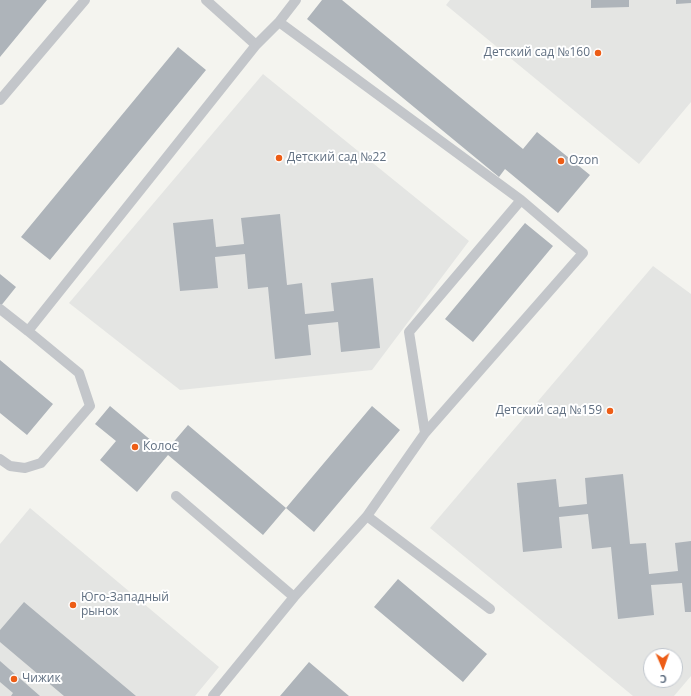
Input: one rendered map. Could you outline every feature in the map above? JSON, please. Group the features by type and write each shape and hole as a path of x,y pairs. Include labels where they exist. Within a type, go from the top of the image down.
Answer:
{"lane":[{"path":"0,100 85,0"},
{"path":"206,0 256,45"},
{"path":"28,331 256,45 279,22 296,0"},
{"path":"214,696 294,597 367,516 425,433 583,253 521,200 279,22"},
{"path":"425,433 409,332 521,200"},
{"path":"0,309 79,373 90,406 41,463 25,468 10,466 0,459"},
{"path":"176,496 294,597"},
{"path":"367,516 490,609"}],"shaded area":[{"name":"Детский сад №160","path":"450,0 691,0 691,102 639,164 446,5"},
{"name":"Детский сад №22","path":"263,74 469,241 372,370 180,390 69,303"},
{"name":"Детский сад №159","path":"653,266 691,294 691,676 683,685 683,648 643,648 643,688 681,688 674,696 633,696 430,528"},
{"name":"Юго-Западный рынок","path":"30,508 219,667 195,696 0,696 0,544"}],"building":[{"path":"0,0 47,0 0,57"},
{"path":"322,0 342,0 523,149 537,132 590,175 558,213 505,169 499,177 307,19"},
{"path":"591,0 629,0 629,7 591,8"},
{"path":"676,0 691,0 691,3 676,4"},
{"path":"178,47 206,70 50,260 21,237"},
{"path":"280,214 287,285 302,283 305,314 334,311 331,283 373,278 380,348 341,352 338,322 308,325 311,355 275,359 268,287 248,289 245,254 215,257 218,288 180,291 173,223 213,219 216,247 244,244 241,218"},
{"path":"525,223 553,246 473,342 445,319"},
{"path":"0,274 16,287 0,307"},
{"path":"0,360 53,404 27,435 0,413"},
{"path":"110,406 165,452 188,425 286,508 263,535 168,455 137,492 100,460 116,441 95,424"},
{"path":"372,406 400,430 314,532 286,508"},
{"path":"623,474 630,544 646,543 649,574 678,571 675,543 691,541 691,612 685,612 682,583 651,585 654,615 618,619 611,547 592,549 588,514 559,517 562,548 523,552 517,483 556,479 559,507 587,504 585,478"},
{"path":"398,579 487,654 463,682 374,607"},
{"path":"24,602 136,696 64,696 0,642 0,630"},
{"path":"0,661 40,696 11,696 13,693 0,682"},
{"path":"309,662 349,696 280,696"}],"place":[{"name":"Детский сад №160","path":"598,53"},
{"name":"Детский сад №22","path":"279,158"},
{"name":"Ozon","path":"561,161"},
{"name":"Детский сад №159","path":"610,411"},
{"name":"Колос","path":"135,447"},
{"name":"Юго-Западный рынок","path":"73,605"},
{"name":"Чижик","path":"14,679"}]}
